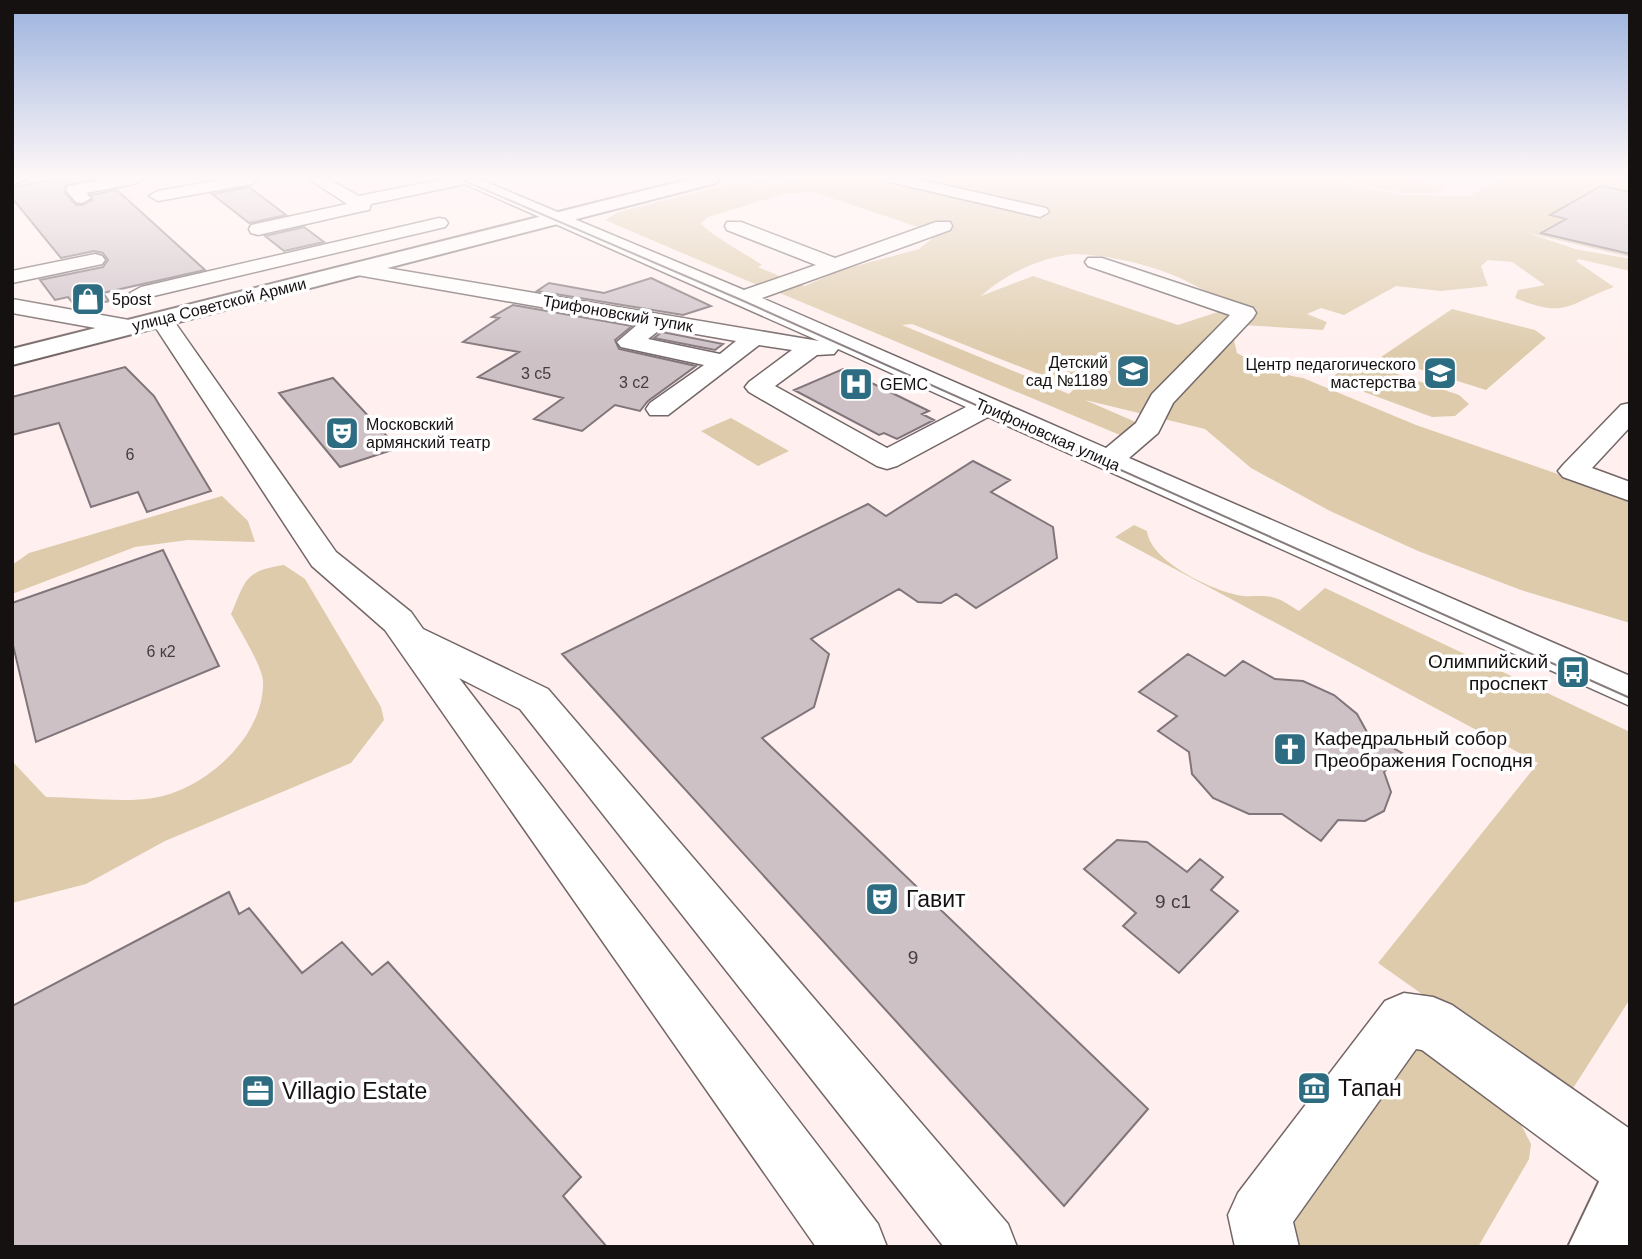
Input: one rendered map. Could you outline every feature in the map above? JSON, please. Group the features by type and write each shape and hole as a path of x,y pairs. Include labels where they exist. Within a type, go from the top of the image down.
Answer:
{"main road":[{"name":"улица Советской Армии","path":"12,357 477,238"},
{"path":"1602,1247 1630,1188"}],"street":[{"path":"141,293 377,238"},
{"name":"Трифоновская улица","path":"605,238 1630,692"},
{"path":"764,238 835,265"},
{"path":"743,298 910,238"},
{"path":"309,254 347,271"},
{"path":"12,277 95,260"},
{"path":"1094,262 1245,313 1161,400 1148,426 1111,458 1112,461"},
{"name":"Трифоновский тупик","path":"347,271 879,358"},
{"path":"1193,315 1216,303"},
{"path":"12,306 129,327"},
{"path":"161,319 324,559 398,621 855,1247"},
{"path":"658,320 629,342 725,362"},
{"path":"659,409 725,362 754,337"},
{"path":"812,347 758,387 887,460 987,407"},
{"path":"1630,411 1573,471 1630,492"},
{"path":"410,637 534,699 985,1247"},
{"path":"1267,1247 1260,1215 1404,1020 1433,1024 1630,1166"}],"shaded area":[{"path":"647,238 720,238 762,265 758,267 787,279 762,287"},
{"path":"933,238 1542,238 1575,249 1630,259 1630,271 1579,259 1576,261 1614,287 1566,307 1546,308 1515,298 1518,290 1545,285 1512,262 1488,260 1481,266 1488,286 1441,291 1396,286 1344,315 1321,308 1307,314 1327,322 1323,330 1242,325 1232,332 1237,353 1269,369 1303,378 1416,425 1630,499 1630,623 1521,590 1418,551 1330,511 1251,468 1205,429 1085,400 1138,423 1120,435 775,291 797,283 805,286 841,270 919,249","holes":["1075,254 1137,263 1176,276 1230,308 1178,325 1033,276 981,296 1002,280 1050,259","912,324 1074,388 1069,394 902,325"]},
{"path":"1548,238 1630,238 1630,257"},
{"path":"1452,309 1535,330 1546,338 1486,390 1381,357"},
{"path":"1351,364 1371,365 1459,395 1469,404 1455,416 1432,417 1337,382 1335,375"},
{"path":"731,418 789,451 758,466 701,431"},
{"path":"222,496 248,521 255,542 188,540 135,547 12,594 12,565 29,553"},
{"path":"1134,525 1147,531 1151,542 1170,563 1212,587 1237,595 1275,598 1299,611 1325,588 1630,732 1630,999 1570,1093 1545,1081 1378,963 1538,763 1115,537"},
{"path":"284,565 305,579 381,707 384,720 351,763 165,841 86,884 12,903 12,761 46,797 115,800 153,798 173,793 211,772 228,758 242,741 254,722 261,702 262,675 231,614 248,579 261,570"},
{"path":"1421,1046 1515,1113 1531,1144 1529,1159 1478,1247 1298,1247 1289,1227 1399,1054"}],"building":[{"path":"44,238 170,238 205,270 103,293 109,301 77,308 68,297 55,300 40,280 103,267 108,260 103,253 94,251 61,258"},
{"path":"267,238 318,238 324,242 284,251"},
{"path":"1561,238 1630,238 1630,254"},
{"path":"651,278 711,306 683,315 537,291 549,283 604,293"},
{"path":"513,305 632,326 615,340 619,349 696,366 648,401 640,411 615,405 582,431 534,419 563,398 478,377 519,352 463,342 499,318 492,317"},
{"path":"662,332 723,344 715,350 654,338"},
{"path":"125,367 154,396 211,491 147,512 138,492 91,507 59,423 12,435 12,397"},
{"path":"843,369 929,411 922,414 934,420 897,439 884,433 879,435 794,390"},
{"path":"333,378 398,448 340,467 279,393"},
{"path":"973,461 1010,480 991,492 1053,527 1057,558 976,608 956,594 941,603 918,602 899,589 811,639 829,654 814,707 762,738 1148,1109 1064,1206 562,654 868,504 886,516"},
{"path":"163,550 219,666 36,742 12,641 12,603"},
{"name":"Кафедральный собор Преображения Господня","path":"1188,654 1225,676 1243,661 1275,679 1303,681 1334,695 1357,714 1368,734 1402,753 1384,772 1391,792 1384,811 1365,821 1338,820 1321,841 1282,814 1249,814 1213,798 1192,774 1189,752 1158,731 1177,716 1139,692"},
{"path":"1117,840 1147,842 1187,872 1200,859 1223,877 1211,890 1238,911 1179,973 1123,926 1136,913 1084,869"},
{"name":"Villagio Estate","path":"229,892 239,914 249,908 302,973 342,942 372,975 388,962 581,1177 563,1196 607,1247 12,1247 12,1006"}],"tram line":[{"path":"597,238 1630,698"}],"place":[{"name":"5post","path":"88,299"},
{"name":"Детский сад №1189","path":"1133,371"},
{"name":"Центр педагогического мастерства","path":"1440,373"},
{"name":"GEMC","path":"856,384"},
{"name":"Московский армянский театр","path":"342,433"},
{"name":"Олимпийский проспект","path":"1573,672"},
{"name":"Кафедральный собор Преображения Господня","path":"1290,749"},
{"name":"Гавит","path":"882,899"},
{"name":"Тапан","path":"1314,1088"},
{"name":"Villagio Estate","path":"258,1091"}]}
